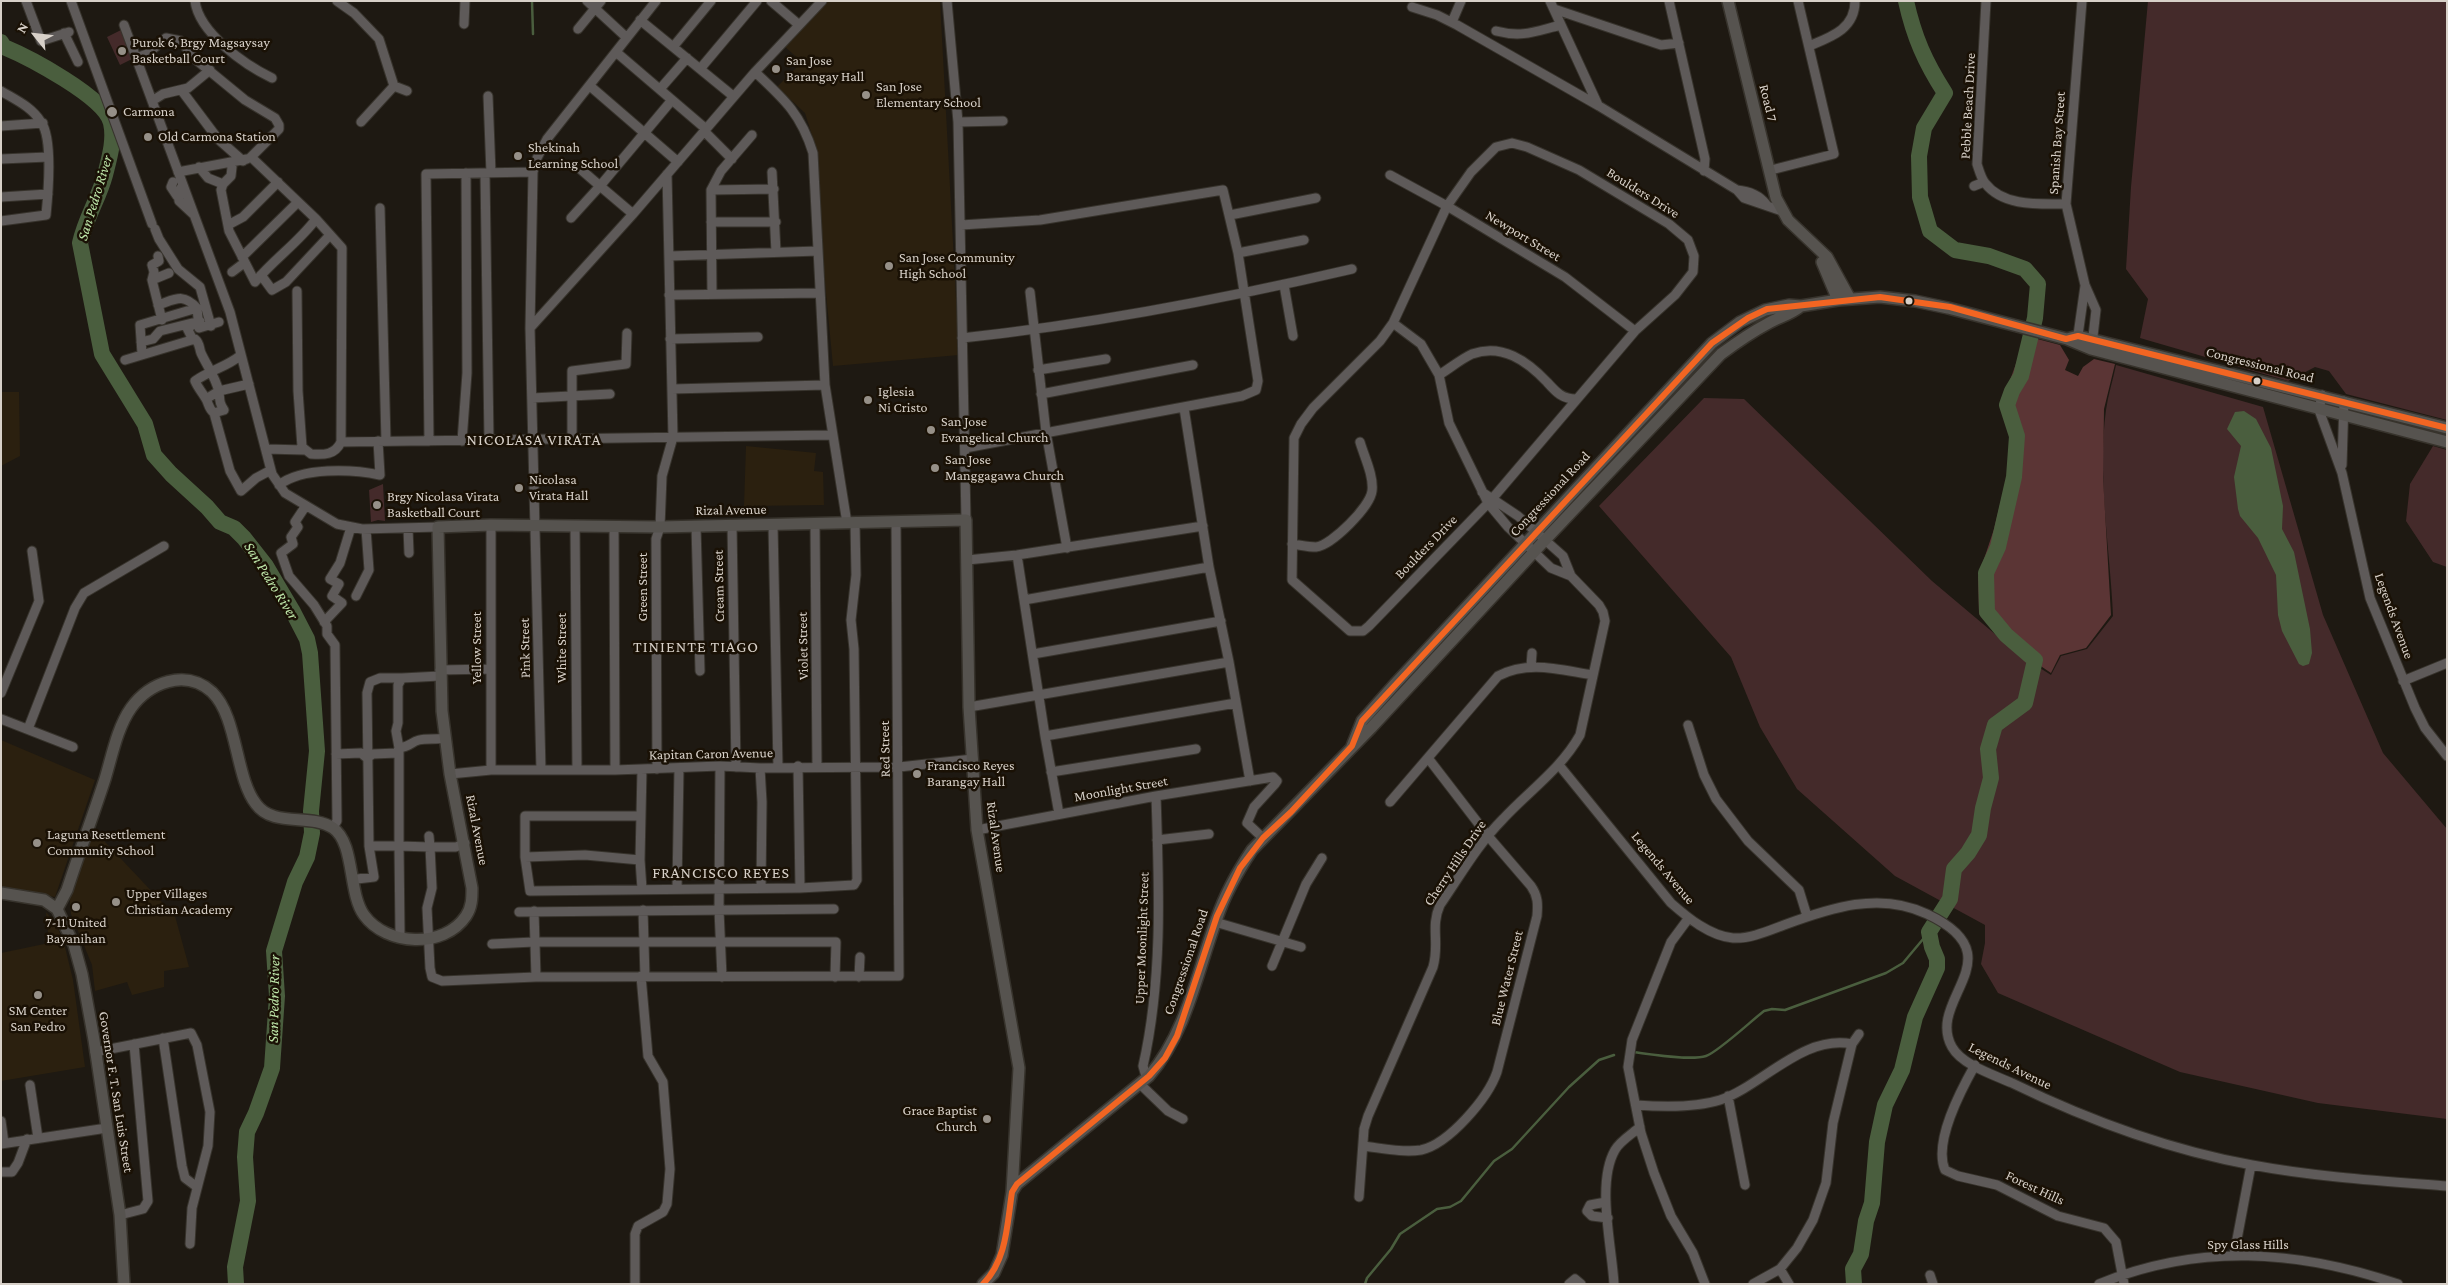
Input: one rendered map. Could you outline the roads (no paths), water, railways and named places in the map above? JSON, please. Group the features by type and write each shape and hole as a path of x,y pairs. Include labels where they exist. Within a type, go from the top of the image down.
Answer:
{"main road":[{"name":"Road 7","path":"1728,1 1776,198 1791,224 1827,257 1844,299"},
{"name":"Road 7","path":"1734,1 1781,195 1782,211"},
{"name":"Congressional Road","path":"1352,746 1362,721 1712,343 1740,322 1765,310 1788,305 1801,306 1844,299 1880,297 1915,301 2051,336 2074,340 2222,384 2319,410"},
{"name":"Congressional Road","path":"1012,1192 1031,1171 1140,1084 1165,1058 1177,1036 1215,922 1240,868 1263,838 1291,812 1371,728 1534,551 1721,354 1769,322 1792,314 1801,306"},
{"path":"1727,331 1735,344"},
{"name":"Congressional Road","path":"2092,345 2322,395 2447,428"},
{"path":"2319,410 2447,442"},
{"name":"Rizal Avenue","path":"333,827 340,833 344,841 356,899 362,913 372,925 383,933 398,938 414,940 445,934 459,925 472,905 472,888 445,738 440,673 438,528 491,525 660,527 966,520 969,707 977,830 1019,1068 1012,1192"},
{"path":"1,893 44,900 56,909 67,890 117,739 129,710 144,692 166,680 186,680 203,686 212,693 225,712 256,805 272,816 320,822 333,827"},
{"name":"Governor F. T. San Luis Street","path":"56,909 67,927 82,974 120,1215 124,1284"},
{"path":"1014,1158 1021,1166 1031,1171"},
{"path":"982,1284 994,1273 1002,1255 1012,1192"}],"street":[{"path":"26,1 41,40 67,33 78,62"},
{"path":"71,1 159,239 178,269 200,287 215,324 199,328 200,321 197,308 189,299 182,298 158,305"},
{"path":"195,1 196,9 208,30 250,66 272,78"},
{"path":"337,1 354,13 379,39 394,86"},
{"path":"464,24 465,1"},
{"path":"587,1 626,37"},
{"path":"578,29 601,1"},
{"name":"Pink Street","path":"541,770 530,328 533,172 537,158 547,139 656,1"},
{"path":"672,47 711,1"},
{"path":"700,68 757,1"},
{"path":"771,1 798,24"},
{"path":"530,328 633,214 733,96 798,24 822,1"},
{"path":"946,1 958,122 966,520"},
{"path":"1669,1 1705,159 1704,171"},
{"path":"1775,169 1834,154 1798,1"},
{"path":"1809,46 1833,36 1852,21 1856,1"},
{"name":"Pebble Beach Drive","path":"1984,182 1977,164 1986,1"},
{"name":"Spanish Bay Street","path":"2082,1 2066,204 2085,285 2096,310 2092,345"},
{"path":"1452,22 1460,4"},
{"path":"1552,5 1661,44 1679,43"},
{"path":"1552,5 1599,106"},
{"path":"1412,7 1452,22 1599,106 1736,190 1744,198 1782,211"},
{"path":"640,20 733,96"},
{"path":"1496,31 1514,36 1561,24"},
{"path":"124,26 230,312 271,470 285,493 305,507 337,524 350,527 366,529 438,528"},
{"path":"136,58 147,54 166,38 181,41 195,58 245,100 275,118 280,125 279,129 247,159 178,172"},
{"path":"616,52 705,130 732,159"},
{"path":"660,89 687,58"},
{"path":"152,101 163,94 182,91 210,70"},
{"path":"641,816 525,816 525,857 530,891 800,888 849,886 854,885 857,880 852,620 856,575 851,523 832,435 826,384 813,153 799,117 779,94 755,72"},
{"path":"394,86 407,90"},
{"path":"361,122 394,86"},
{"path":"590,86 678,162"},
{"path":"1,91 29,108 43,123 48,157 46,215 1,221"},
{"path":"182,91 218,139 278,182 316,219 342,248 341,442 336,450 329,454 311,454 304,450 266,448"},
{"path":"488,96 489,440"},
{"path":"571,218 646,133 672,100"},
{"path":"958,122 1003,121"},
{"path":"1,126 43,123"},
{"path":"712,294 711,190 721,171 752,135"},
{"name":"Boulders Drive","path":"1512,143 1528,147 1579,170 1669,224 1688,240 1694,256 1693,272 1676,295 1635,332 1490,501 1369,626 1356,633 1344,627 1292,580 1294,438 1300,424 1312,408 1380,340 1393,323 1448,206 1471,172 1496,147 1512,143"},
{"path":"1,159 48,157"},
{"path":"199,167 208,178 223,184"},
{"path":"232,167 231,176 223,184 221,190 228,225 255,282 302,238 316,219"},
{"path":"578,168 633,214"},
{"path":"429,441 426,174 533,172"},
{"path":"772,172 776,252"},
{"path":"462,441 467,373 466,173"},
{"name":"Green Street","path":"657,769 656,539 660,527 662,476 672,436 667,174"},
{"name":"Newport Street","path":"1390,175 1448,206 1566,277 1635,332"},
{"path":"174,182 171,187 182,206 194,214"},
{"path":"228,225 243,217 278,182"},
{"path":"1974,186 1984,182 2006,198 2041,204 2066,204"},
{"path":"177,196 183,186"},
{"path":"711,190 774,189"},
{"path":"961,225 1040,220 1223,190 1238,252 1258,376 1257,388 1252,393 1242,396 965,448"},
{"path":"1,198 48,194"},
{"path":"1230,216 1316,198"},
{"path":"232,272 298,202"},
{"path":"280,485 288,478 312,472 360,472 380,475 382,441 380,208"},
{"path":"711,222 776,222"},
{"path":"261,275 272,290 286,282 330,234"},
{"path":"1238,252 1304,240"},
{"path":"670,256 818,251"},
{"path":"158,256 159,261 152,265 154,272 152,280 162,320"},
{"path":"962,338 1034,330 1244,294 1352,269"},
{"path":"152,280 169,273"},
{"path":"1284,284 1293,336"},
{"name":"Spanish Bay Street","path":"2074,340 2085,285"},
{"path":"297,292 298,391 304,450"},
{"path":"1030,292 1046,432 1067,548"},
{"path":"669,294 820,293"},
{"path":"142,354 140,325 197,308"},
{"path":"192,340 187,328 200,321"},
{"path":"141,342 153,340 160,331 200,321"},
{"path":"1393,323 1421,344 1439,375 1449,423 1482,492 1490,501"},
{"path":"572,438 571,397 574,369 626,364 627,333"},
{"path":"670,339 758,336"},
{"path":"125,360 195,339 199,342 200,352 207,368 211,371 219,391 220,404 224,410 214,413"},
{"path":"1439,375 1472,354 1497,349 1515,356 1539,374 1560,396 1566,399 1576,399"},
{"path":"241,355 230,364 211,371 195,380 200,393 206,399 208,407 214,413 230,471 241,491 256,478 271,470"},
{"path":"1038,370 1106,359"},
{"path":"1041,394 1193,365"},
{"path":"206,399 219,391 249,384"},
{"path":"672,390 826,384"},
{"path":"532,398 610,394"},
{"path":"2319,410 2322,395"},
{"name":"Legends Avenue","path":"2342,473 2342,416 2344,401"},
{"path":"1184,408 1209,567 1229,662 1250,782"},
{"name":"Legends Avenue","path":"2319,410 2342,473 2370,598 2403,681 2425,728 2447,756"},
{"path":"341,442 832,435"},
{"path":"1292,544 1316,547 1329,542 1365,505 1372,491 1370,474 1360,442"},
{"name":"Cherry Hills Drive","path":"1359,1197 1364,1128 1437,952 1435,916 1440,905 1488,836 1560,765 1580,735 1605,621 1603,612 1571,576 1564,557 1518,516 1490,501"},
{"name":"Cherry Hills Drive","path":"1490,501 1525,543 1552,569 1571,576"},
{"path":"305,507 295,522 298,527 291,537 293,544 281,553 289,576 324,622 327,634 335,645 337,822 333,827"},
{"name":"Red Street","path":"860,977 898,976 899,767 896,522"},
{"name":"Violet Street","path":"815,524 818,767"},
{"name":"Yellow Street","path":"491,525 492,770"},
{"name":"Cream Street","path":"732,525 736,767"},
{"path":"773,525 778,767"},
{"name":"White Street","path":"575,526 577,770"},
{"path":"614,526 615,770"},
{"path":"696,526 700,671"},
{"path":"967,560 1067,548 1203,526"},
{"path":"324,622 342,603 332,596 340,584 330,579 340,564 350,527"},
{"path":"408,528 408,554"},
{"path":"356,596 369,570 366,529"},
{"path":"28,729 75,608 84,593 164,546"},
{"path":"1,693 39,601 32,551"},
{"path":"1017,555 1059,814"},
{"path":"1024,600 1209,567"},
{"path":"1033,654 1221,621"},
{"path":"1530,666 1532,653"},
{"path":"969,707 1229,662"},
{"path":"2403,681 2447,663"},
{"path":"1390,802 1494,680 1509,670 1530,666 1593,675"},
{"path":"357,879 374,877 369,846 367,758 367,693 370,682 380,678 402,678 491,668"},
{"path":"400,932 399,748 396,731 398,723 398,685 402,678"},
{"path":"1045,736 1236,703"},
{"path":"1,719 73,747"},
{"path":"1688,725 1704,775 1716,799 1748,841 1799,890 1807,916"},
{"path":"399,748 411,746 419,740 433,741 445,738"},
{"path":"367,758 373,754 397,753 399,748"},
{"path":"1051,772 1196,749"},
{"path":"336,754 361,753 367,758"},
{"name":"Blue Water Street","path":"1363,1146 1420,1150 1434,1146 1459,1125 1490,1090 1494,1082 1538,904 1536,894 1531,886 1488,836 1428,758"},
{"name":"Kapitan Caron Avenue","path":"450,774 492,770 615,770 720,766 760,768 798,766 899,767 972,759"},
{"name":"Legends Avenue","path":"1560,765 1671,904 1688,918 1712,931 1733,938 1761,933 1807,916 1845,906 1886,902 1904,905 1926,913 1947,924 1963,941 1968,952 1968,965 1948,1015 1946,1027 1948,1039 1962,1060 2077,1113 2121,1130 2179,1148 2251,1165 2327,1176 2447,1186"},
{"path":"720,766 719,910 722,978"},
{"path":"798,766 800,888"},
{"path":"677,888 679,768"},
{"path":"760,768 762,802 761,887"},
{"path":"642,769 640,860 642,889"},
{"name":"Moonlight Street","path":"977,830 1156,796 1273,777 1277,781 1254,807 1247,823 1263,838"},
{"name":"Upper Moonlight Street","path":"1149,1076 1145,1073 1143,1066 1152,1018 1155,981 1159,889 1156,796"},
{"path":"1157,840 1209,834"},
{"path":"429,836 432,888 427,908 432,977 442,981 536,977 860,977 860,957"},
{"path":"369,846 456,847 465,843"},
{"path":"525,857 585,855 640,860"},
{"path":"1272,966 1306,884 1322,858"},
{"path":"518,912 834,909"},
{"path":"635,1284 635,1234 638,1226 664,1212 667,1204 670,1169 663,1082 648,1056 643,976 643,910"},
{"path":"534,911 536,977"},
{"path":"1688,918 1671,942 1632,1040 1628,1067 1640,1127 1654,1173 1671,1216 1693,1253 1705,1284"},
{"path":"1215,922 1301,947"},
{"path":"492,944 534,942 836,942 835,978"},
{"path":"94,1052 191,1033 197,1045 210,1112 208,1146 190,1222 190,1244"},
{"path":"1752,1284 1780,1269 1797,1248 1813,1220 1826,1184 1833,1123 1852,1044 1859,1034"},
{"path":"163,1038 182,1166 185,1178 197,1188"},
{"path":"1636,1105 1679,1106 1720,1100 1806,1052 1842,1042 1852,1044"},
{"path":"120,1215 143,1210 148,1201 134,1044"},
{"name":"Forest Hills","path":"1975,1065 1959,1093 1951,1117 1942,1157 1946,1170 1958,1176 1997,1185 2058,1216 2104,1228 2116,1242 2124,1284"},
{"path":"1140,1084 1168,1111 1182,1119"},
{"path":"30,1085 38,1138"},
{"path":"1728,1096 1745,1185"},
{"path":"1,1121 3,1143 107,1128"},
{"path":"1614,1284 1605,1188 1610,1162 1616,1149 1640,1127"},
{"path":"1,1172 12,1172 18,1163 27,1140"},
{"path":"2234,1255 2251,1165"},
{"path":"1606,1202 1590,1206 1588,1211 1590,1216 1608,1218"},
{"name":"Spy Glass Hills","path":"2099,1284 2123,1274 2179,1260 2234,1255 2273,1256 2327,1263 2398,1284"},
{"path":"1780,1269 1789,1284"},
{"path":"1569,1284 1576,1279 1581,1284"}],"waterway":[{"path":"532,1 533,34"},
{"path":"1854,1284 1853,1269 1861,1254 1866,1221 1872,1203 1877,1142 1885,1105 1902,1070 1915,1017 1937,968 1937,959 1929,932 1950,899 1954,869 1968,853 1979,835 1983,808 1991,778 1988,749 1995,725 2025,703 2035,660 2006,635 1987,612 1986,573 1998,547 2014,477 2017,436 2007,405 2012,391 2021,376 2035,318 2038,284 2025,269 1989,256 1955,250 1930,231 1920,197 1919,156 1924,128 1945,93 1921,49 1906,1"},
{"name":"San Pedro River","path":"1,42 4,47 30,59 81,90 106,113 112,129 110,156 80,243 102,354 145,424 154,455 220,522 234,528 244,538 266,566 292,610 307,639 310,653 317,751 311,811 312,833 307,857 295,882 274,951 277,996 272,1068 247,1132 245,1157 248,1201 235,1267 236,1284"},
{"path":"1633,1052 1680,1057 1706,1056 1726,1043 1764,1011 1772,1009 1785,1010 1886,973 1903,963 1929,932"},
{"path":"1365,1284 1367,1278 1391,1249 1400,1234 1437,1209 1450,1207 1461,1201 1494,1161 1512,1149 1569,1087 1599,1060 1614,1055"}],"place":[{"name":"Purok 6, Brgy Magsaysay Basketball Court","path":"122,51"},
{"name":"San Jose Barangay Hall","path":"776,69"},
{"name":"San Jose Elementary School","path":"866,95"},
{"name":"Carmona","path":"112,112"},
{"name":"Old Carmona Station","path":"148,137"},
{"name":"Shekinah Learning School","path":"518,156"},
{"name":"San Jose Community High School","path":"889,266"},
{"name":"Iglesia Ni Cristo","path":"868,400"},
{"name":"San Jose Evangelical Church","path":"931,430"},
{"name":"San Jose Manggagawa Church","path":"935,468"},
{"name":"Nicolasa Virata Hall","path":"519,488"},
{"name":"Brgy Nicolasa Virata Basketball Court","path":"377,505"},
{"name":"Francisco Reyes Barangay Hall","path":"917,774"},
{"name":"Laguna Resettlement Community School","path":"37,843"},
{"name":"Upper Villages Christian Academy","path":"116,902"},
{"name":"7-11 United Bayanihan","path":"76,907"},
{"name":"SM Center San Pedro","path":"38,995"},
{"name":"Grace Baptist Church","path":"987,1119"}],"district":[{"name":"NICOLASA VIRATA","path":"534,440"},
{"name":"TINIENTE TIAGO","path":"696,647"},
{"name":"FRANCISCO REYES","path":"721,873"}]}
